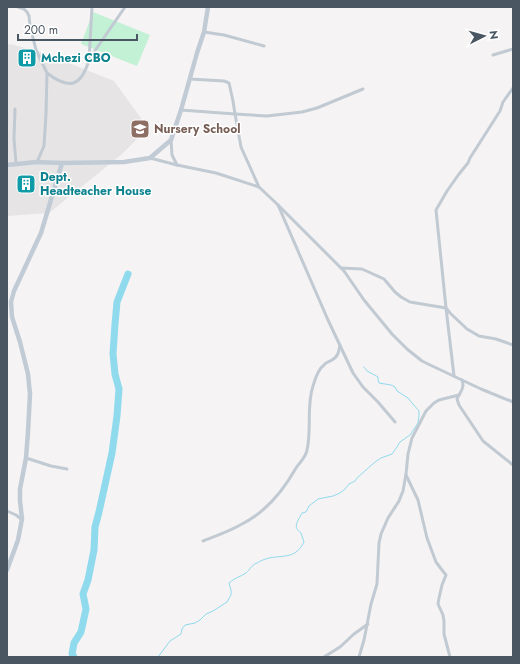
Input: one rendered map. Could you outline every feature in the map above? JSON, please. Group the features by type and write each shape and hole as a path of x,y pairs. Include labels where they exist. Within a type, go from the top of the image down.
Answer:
{"street":[{"path":"18,7 24,9 29,16 36,50 47,73 53,78 71,84 80,80 89,60 126,7"},
{"path":"89,60 92,7"},
{"path":"177,166 172,155 171,140 204,32 208,7"},
{"path":"204,32 264,46"},
{"path":"493,55 513,49"},
{"path":"38,162 44,146 47,73"},
{"path":"190,79 228,83 233,101 234,114 241,147 259,187 341,268 364,300 392,334 407,349 422,360 481,390 513,402"},
{"path":"454,376 436,210 447,191 468,163 500,111 503,102 513,88"},
{"path":"181,110 267,116 302,112 317,108 363,89"},
{"path":"15,110 14,139 16,164"},
{"path":"150,158 171,140"},
{"path":"7,165 38,162 124,162 150,158 177,166 216,173 259,187"},
{"path":"7,570 18,540 22,519 20,489 26,458 29,384 20,342 12,317 11,302 14,291 40,237 62,163"},
{"path":"276,203 353,373 363,387 395,422"},
{"path":"341,268 362,268 384,279 395,292 410,302 446,308 467,329 478,336 496,339 513,345"},
{"path":"203,541 250,520 272,502 284,487 307,452 310,398 313,386 320,369 338,355 340,345"},
{"path":"462,380 463,388 457,399 459,406 483,441 513,465"},
{"path":"359,657 377,584 379,543 381,534 403,491 408,454 412,438 426,411 434,403 439,400 459,395"},
{"path":"26,458 51,466 67,469"},
{"path":"406,474 418,500 427,538 436,562 446,575 438,604 443,615 444,634 450,657"},
{"path":"7,511 22,519"},
{"path":"324,657 340,647 368,624"}],"shaded area":[{"path":"10,44 38,51 114,81 148,128 122,154 49,213 7,216 7,45"}],"green space":[{"path":"93,12 150,35 137,66 81,44"}],"waterway":[{"path":"74,657 72,654 74,643 81,632 86,609 83,594 88,580 94,550 95,527 112,453 119,389 115,374 113,354 115,324 117,302 128,274"},
{"path":"158,657 170,641 181,634 185,625 195,623 206,614 227,602 231,595 229,583 231,581 246,573 253,565 261,561 269,558 293,554 297,551 304,542 301,533 298,531 296,526 302,513 306,512 309,506 318,499 340,493 375,462 392,454 400,442 410,435 418,423 419,411 408,398 397,391 395,387 379,383 378,377 367,371 364,367"}],"place":[{"name":"Mchezi CBO","path":"27,58"},
{"name":"Nursery School","path":"140,129"},
{"name":"Dept. Headteacher House","path":"26,184"}]}
